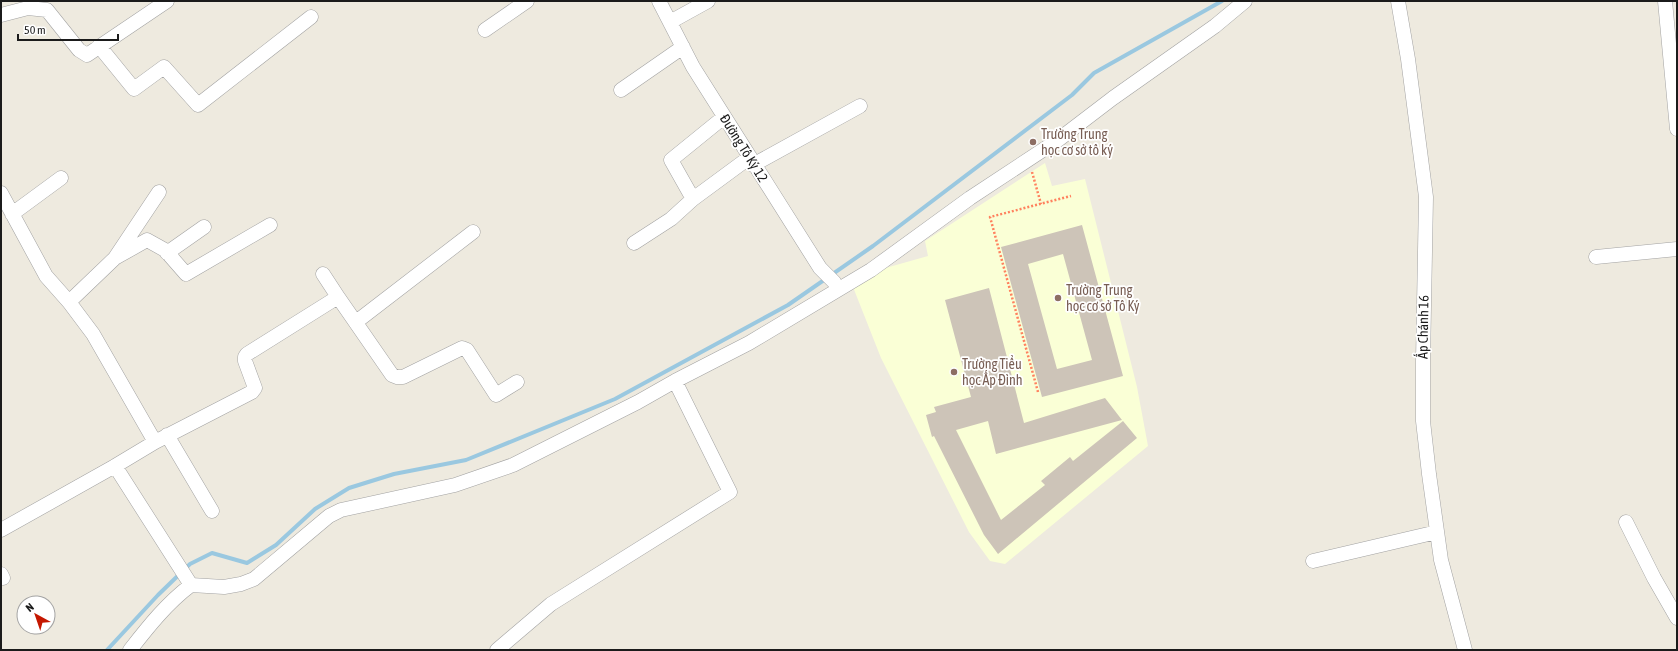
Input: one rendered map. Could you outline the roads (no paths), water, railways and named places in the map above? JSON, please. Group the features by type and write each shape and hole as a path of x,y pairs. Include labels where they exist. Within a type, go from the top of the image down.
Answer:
{"street":[{"path":"1,15 28,8 47,10 79,50 86,55 167,1"},
{"path":"485,30 527,1"},
{"name":"Đường Tô Ký 12","path":"659,1 693,67 724,117 820,268 836,285"},
{"path":"670,22 708,1"},
{"path":"115,466 185,577 224,588 254,579 329,516 342,510 454,485 513,465 638,402 749,343 836,285 871,270 970,198 1058,140 1113,98 1215,26 1245,1"},
{"name":"Ấp Chánh 16","path":"1398,1 1408,58 1426,197 1423,421 1442,560 1465,650"},
{"path":"1665,1 1677,129"},
{"path":"99,46 134,89 164,67 198,105 311,17"},
{"path":"621,90 683,47"},
{"path":"634,243 671,219 693,199 752,161 860,106"},
{"path":"693,199 672,160 724,117"},
{"path":"12,214 61,178"},
{"path":"69,302 115,258 159,192"},
{"path":"1,193 46,276 69,302 92,334 161,438 212,511"},
{"path":"115,258 147,240 167,253 186,274 270,225"},
{"path":"167,253 204,227"},
{"path":"356,322 473,232"},
{"path":"1596,256 1677,249"},
{"path":"323,274 392,375 403,377 462,348 467,350 496,395 517,382"},
{"path":"1,530 115,466 161,438 252,392 255,388 245,361 247,354 338,297"},
{"path":"497,650 551,604 730,492 676,381"},
{"path":"1626,522 1654,578 1677,618"},
{"path":"1313,561 1437,532"},
{"path":"130,650 180,593 185,577"}],"waterway":[{"path":"107,650 158,595 190,564 212,553 247,563 276,545 315,509 349,488 394,474 466,460 615,399 788,305 873,246 1072,95 1094,73 1222,1"}],"place":[{"name":"Trường Trung học cơ sở tô ký","path":"1033,142"},
{"name":"Trường Trung học cơ sở Tô Ký","path":"1058,298"},
{"name":"Trường Tiểu học Ấp Đình","path":"954,372"}]}
